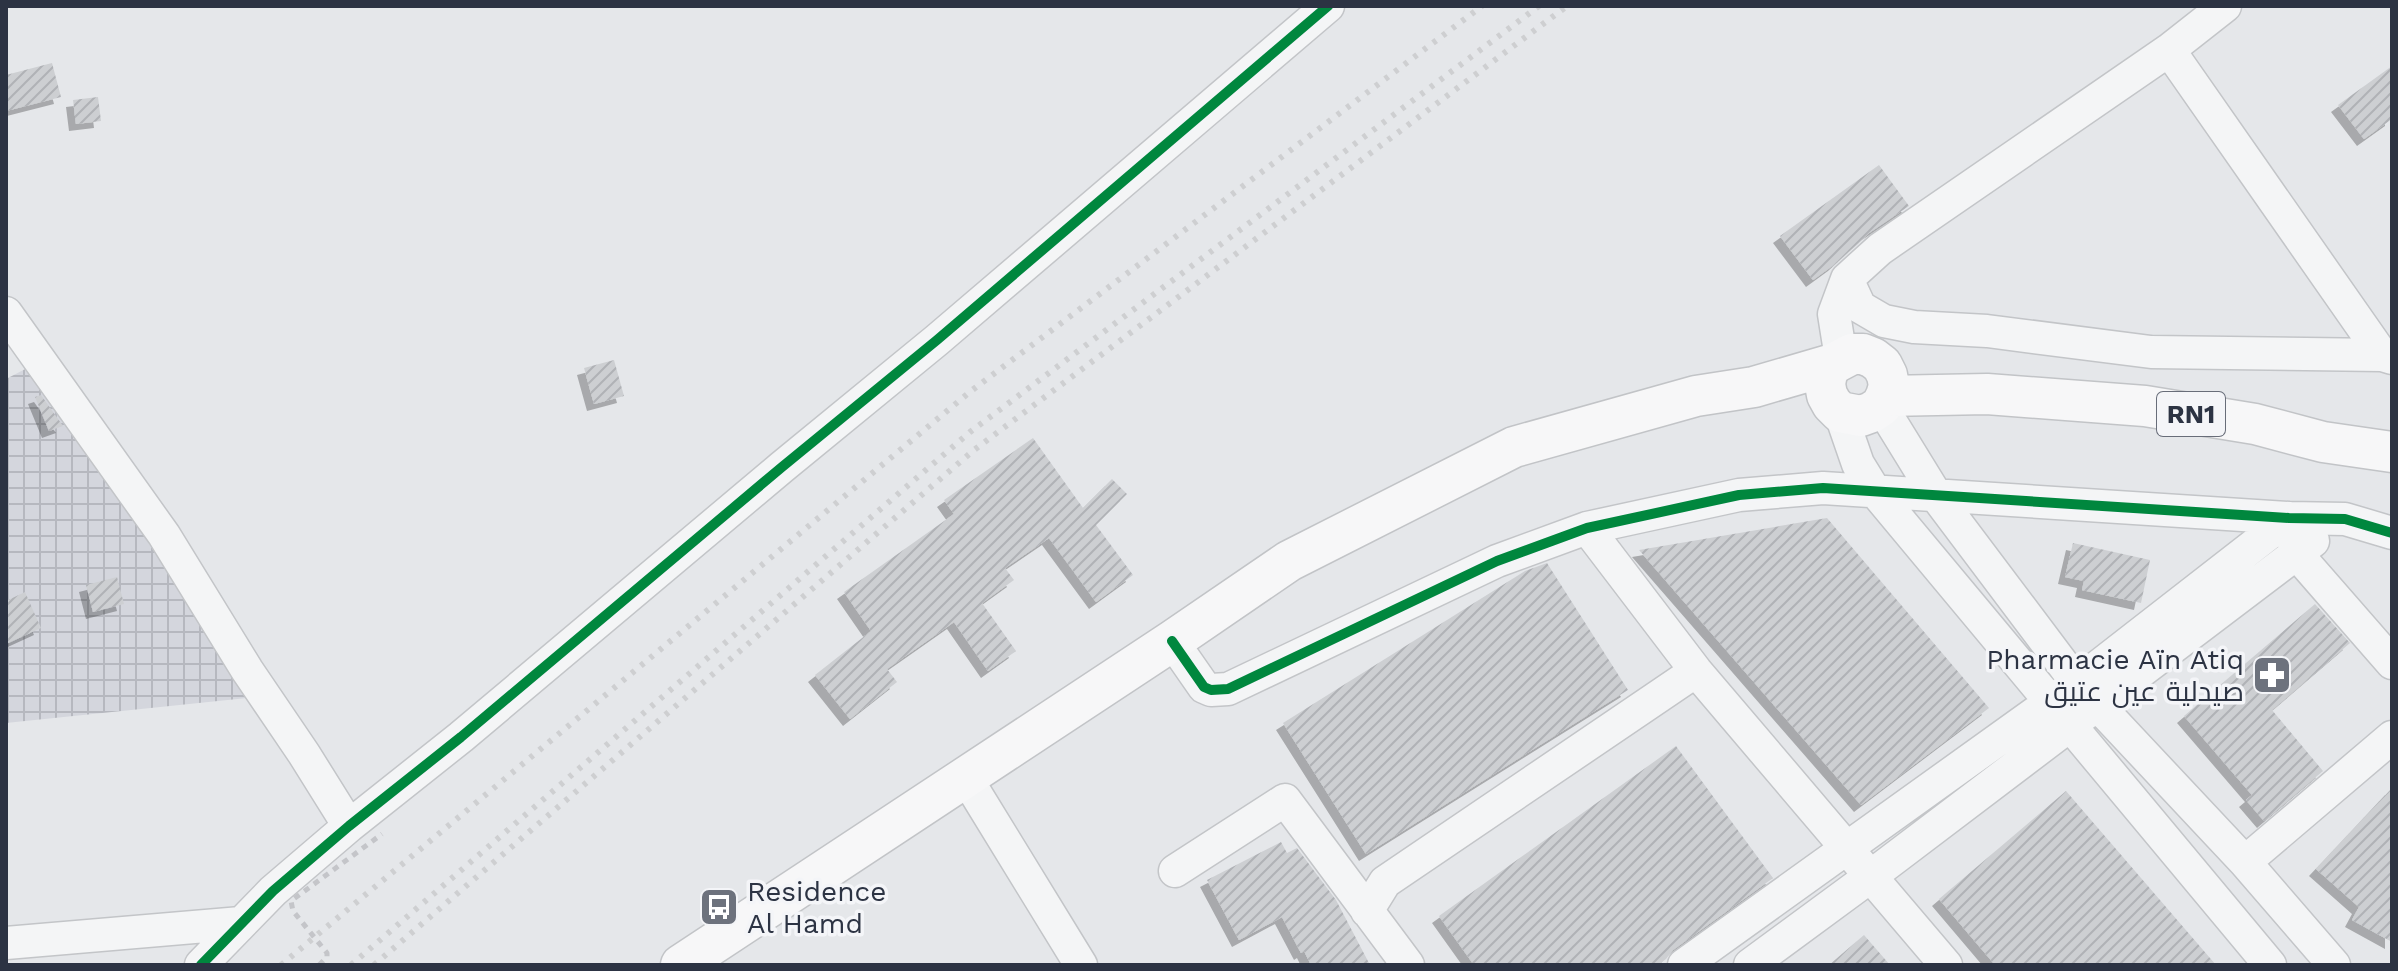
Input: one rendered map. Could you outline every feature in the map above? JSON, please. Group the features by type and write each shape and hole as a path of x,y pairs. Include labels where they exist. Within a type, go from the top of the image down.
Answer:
{"main road":[{"name":"RN1","path":"1852,354 1863,354 1873,358 1883,389 1872,412 1861,416 1835,382 1852,354"},
{"name":"RN1","path":"681,965 1289,561 1514,447 1696,396 1754,387 1835,382"},
{"name":"RN1","path":"1883,389 2145,406 2255,424 2323,442 2392,452"}],"street":[{"path":"201,965 273,891 349,826 461,737 937,340 1328,6"},
{"path":"2225,6 2169,50 1880,249 1847,279 1834,314 1835,382 1858,464 1874,490 2270,965"},
{"path":"2169,50 2387,356"},
{"path":"1847,279 1860,307 1884,321 1914,327 1987,331 2151,352 2387,356"},
{"path":"6,313 164,535 349,826"},
{"path":"1883,389 1937,497 2087,694 2245,862 2334,965"},
{"path":"1172,641 1204,687 1211,690 1228,689 1497,561 1587,528 1739,495 1823,488 1874,490 1937,497 2345,519 2392,533"},
{"path":"2289,518 2296,553 2392,663"},
{"path":"2087,694 2289,518"},
{"path":"1750,965 1871,876 2060,714 2345,519"},
{"path":"1587,528 1696,671 1946,965"},
{"path":"1367,911 1385,882 1696,671"},
{"path":"1684,965 1847,846 2060,714"},
{"path":"2245,862 2392,737"},
{"path":"965,776 1081,965"},
{"path":"1175,871 1285,800 1408,965"},
{"path":"6,943 241,923"}],"path":[{"path":"319,965 327,953 293,911 291,901 382,834"}],"shaded area":[{"path":"35,364 247,698 6,723 6,379"}],"building":[{"path":"52,63 61,97 6,111 6,75"},
{"path":"2392,66 2392,119 2364,139 2338,105"},
{"path":"98,97 101,121 76,124 73,100"},
{"path":"1879,165 1909,206 1869,233 1813,280 1780,236"},
{"path":"614,360 624,396 594,404 584,368"},
{"path":"41,395 63,426 49,431 35,397"},
{"path":"1033,438 1083,508 1112,479 1127,494 1096,525 1133,575 1096,602 1049,538 1005,568 1014,580 982,603 1016,651 988,671 954,622 887,669 897,682 850,719 815,675 871,631 844,592 954,514 944,500"},
{"path":"1827,518 1989,708 1861,805 1639,550"},
{"path":"2073,543 2150,560 2141,603 2082,590 2084,581 2065,577"},
{"path":"1547,563 1628,690 1366,854 1283,723 1525,571"},
{"path":"117,577 124,604 93,612 86,585"},
{"path":"25,592 41,628 6,644 6,601"},
{"name":"Pharmacie Aïn Atiq صيدلية عين عتيق","path":"2315,604 2350,643 2272,710 2323,771 2264,821 2246,800 2252,795 2184,716"},
{"path":"1676,746 1773,878 1673,950 1658,965 1474,965 1439,916"},
{"path":"2392,788 2392,942 2352,920 2359,907 2316,869"},
{"path":"2066,791 2216,965 1995,965 1939,899"},
{"path":"1281,842 1287,853 1297,848 1336,900 1370,965 1311,965 1282,917 1239,940 1207,880"},
{"path":"1864,935 1890,965 1829,965"}],"railway":[{"path":"281,965 971,391 1482,6"},
{"path":"351,965 970,432 1539,6"},
{"path":"374,965 974,450 1567,6"}],"cycle path":[{"path":"201,965 273,891 349,826 461,737 937,340 1328,6"},
{"path":"1172,641 1204,687 1211,690 1228,689 1497,561 1587,528 1739,495 1823,488 2345,519 2392,533"}],"place":[{"name":"Pharmacie Aïn Atiq صيدلية عين عتيق","path":"2272,675"},
{"name":"Residence Al Hamd","path":"719,907"}]}
